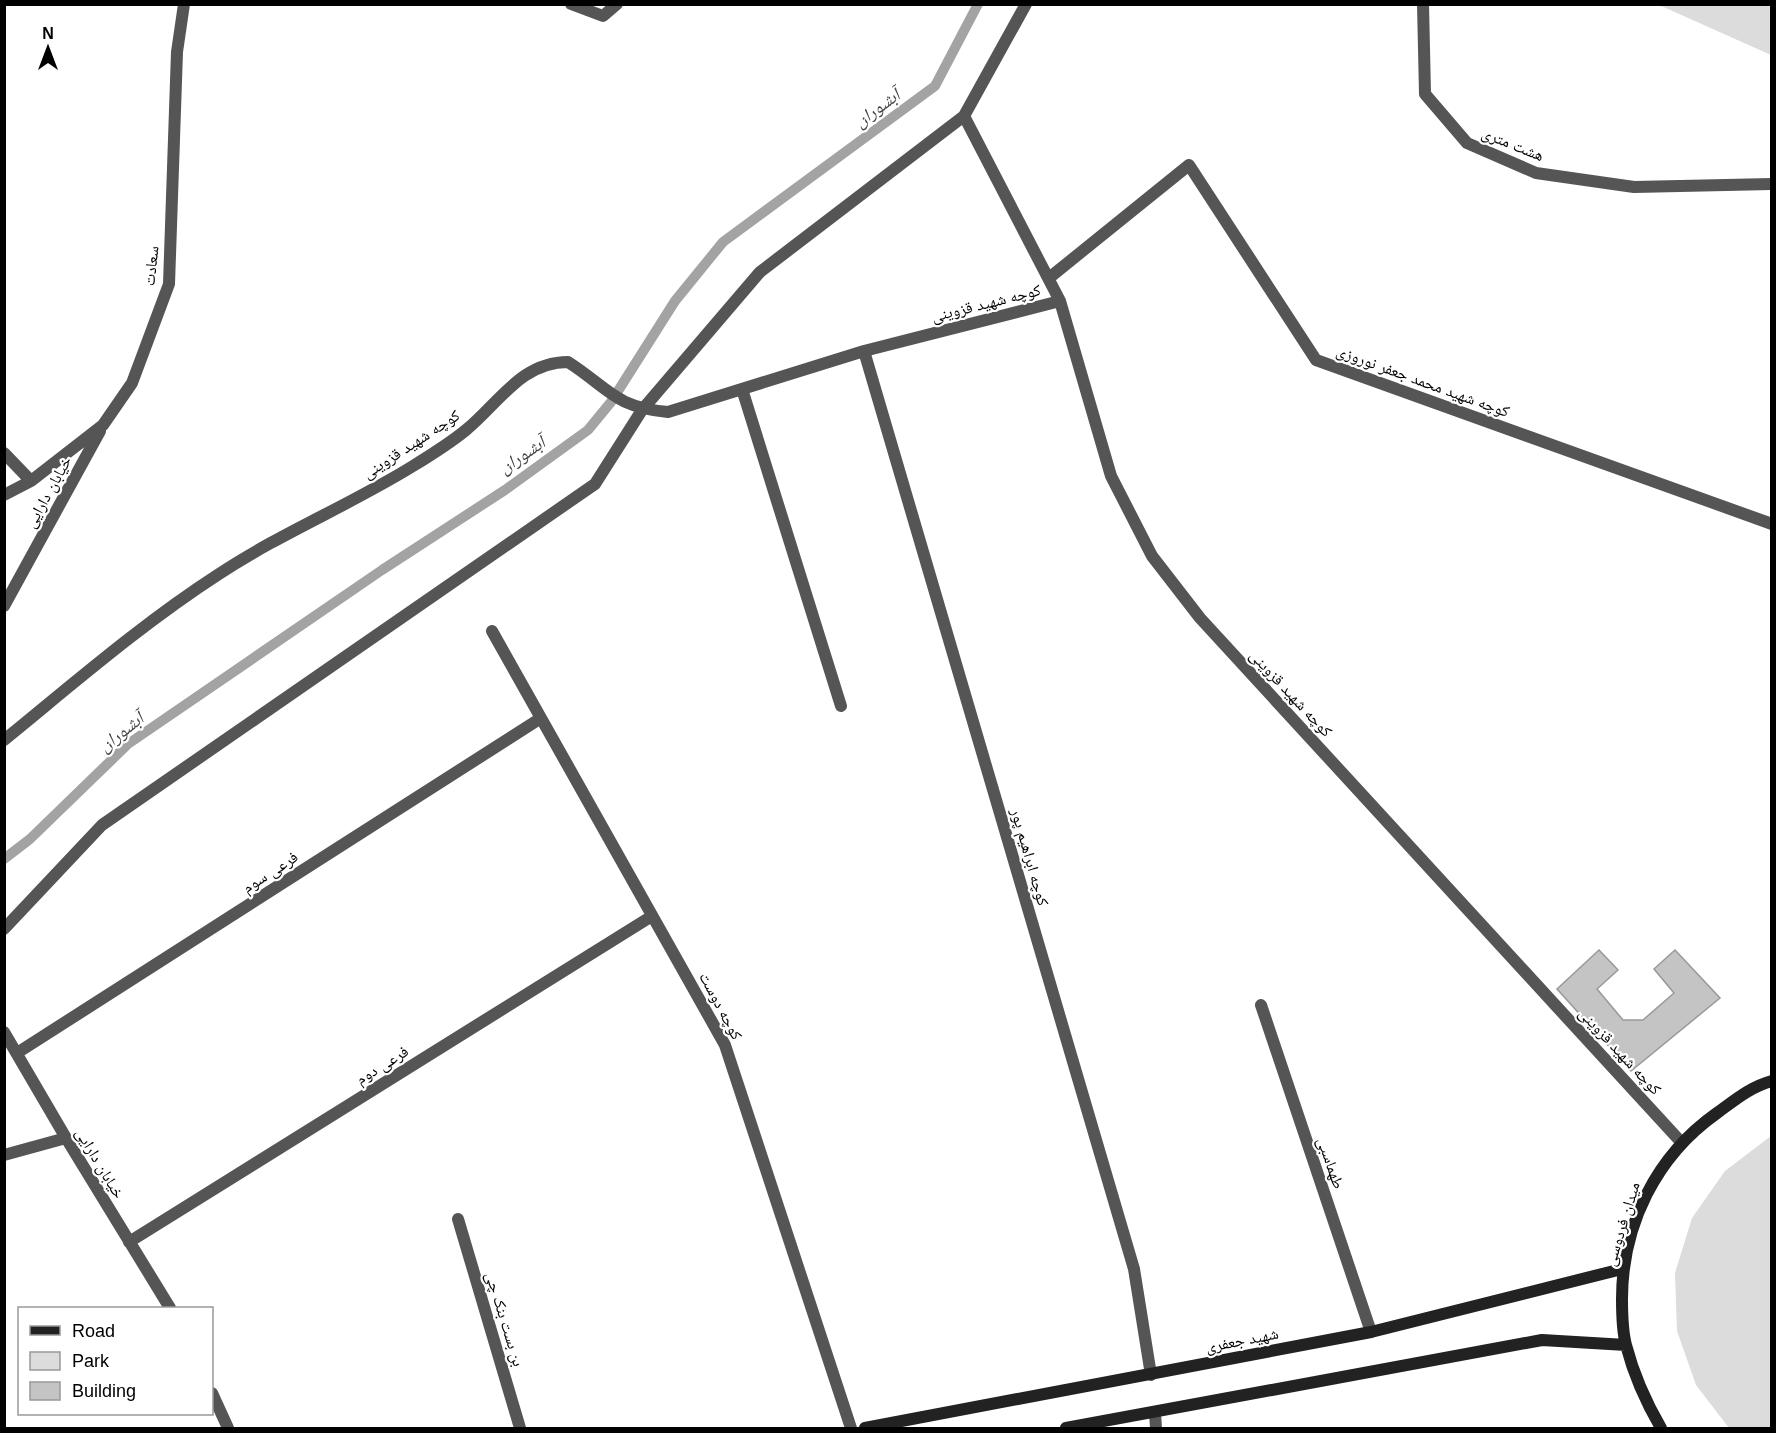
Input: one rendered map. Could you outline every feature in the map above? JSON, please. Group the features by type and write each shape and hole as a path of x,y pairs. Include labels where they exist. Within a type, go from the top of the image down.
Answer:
{"main road":[{"name":"میدان فردوسی","path":"1659,1427 1626,1345 1622,1325 1622,1269 1646,1193 1662,1165 1692,1130 1755,1086 1772,1081"},
{"name":"شهید جعفری","path":"865,1428 1371,1332 1622,1269"},
{"path":"1066,1428 1542,1340 1626,1345"}],"street":[{"name":"سعادت","path":"4,495 31,481 103,425 132,383 169,284 177,52 184,4"},
{"path":"571,4 603,16 616,4"},
{"path":"4,929 102,825 595,484 642,410 760,272 964,116 1026,4"},
{"name":"هشت متری","path":"1423,4 1425,94 1467,143 1536,173 1634,187 1772,184"},
{"path":"964,116 1060,301"},
{"name":"کوچه شهید محمد جعفر نوروزی","path":"1049,278 1189,165 1316,360 1772,524"},
{"name":"کوچه شهید قزوینی","path":"4,740 87,672 220,573 414,466 466,430 529,372 556,363 568,363 624,404 642,410 668,412 864,351 1060,301 1112,476 1152,556 1200,618 1681,1142"},
{"name":"کوچه ابراهیم پور","path":"864,351 1134,1269 1151,1375"},
{"path":"742,389 841,706"},
{"name":"خیابان دارایی","path":"4,606 103,425"},
{"path":"4,453 31,481"},
{"name":"کوچه دوست","path":"492,631 724,1045 850,1428"},
{"name":"فرعی سوم","path":"17,1053 540,718"},
{"name":"فرعی دوم","path":"129,1242 652,916"},
{"name":"طهماسبی","path":"1261,1005 1371,1332"},
{"name":"خیابان دارایی","path":"4,1032 169,1307"},
{"path":"4,1155 66,1138"},
{"name":"بن بست بنک چی","path":"458,1219 520,1428"},
{"path":"213,1395 228,1428"},
{"path":"1155,1413 1156,1428"}],"green space":[{"path":"1659,5 1771,5 1771,55"},
{"path":"1771,1136 1771,1428 1729,1428 1696,1385 1677,1331 1675,1273 1692,1218 1725,1171"}],"building":[{"path":"1599,950 1618,970 1597,989 1623,1020 1643,1020 1674,993 1654,969 1675,950 1720,998 1631,1071 1557,989"}],"waterway":[{"name":"آبشوران","path":"4,859 30,839 128,744 382,570 505,490 588,430 611,402 675,301 723,242 935,86 978,4"}]}
